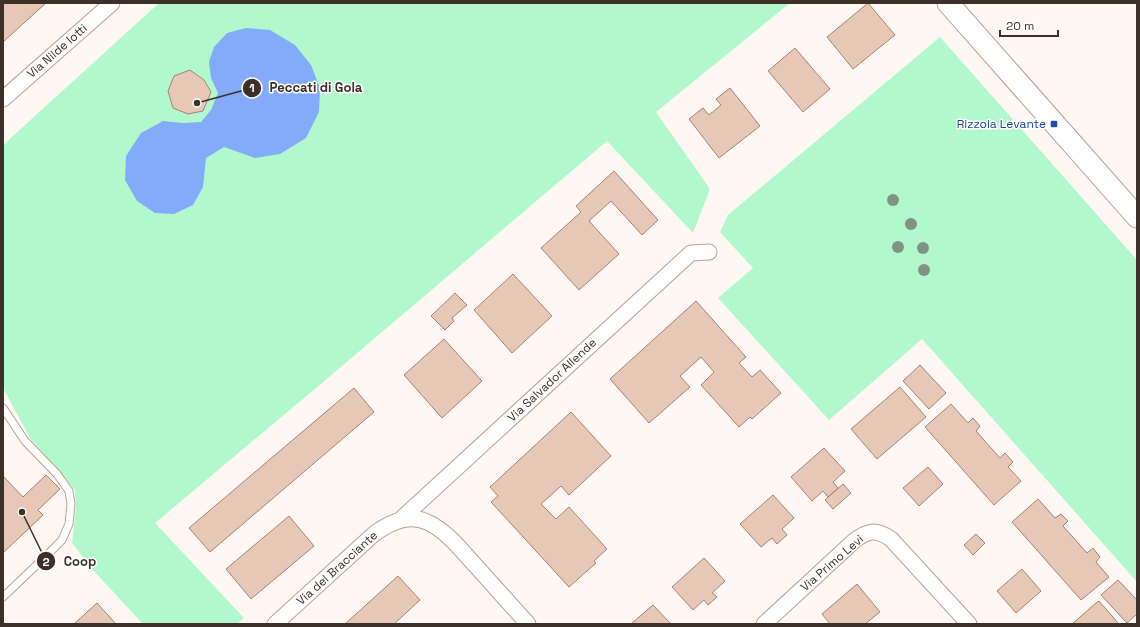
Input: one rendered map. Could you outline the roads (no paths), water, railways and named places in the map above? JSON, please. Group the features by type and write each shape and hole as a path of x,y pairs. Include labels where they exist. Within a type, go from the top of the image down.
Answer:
{"street":[{"name":"Via Nilde Iotti","path":"3,99 112,3"},
{"path":"948,3 1137,217"},
{"name":"Via Salvador Allende","path":"400,520 691,253 709,252"},
{"name":"Via del Bracciante","path":"275,624 374,534 386,525 400,520 413,519 427,522 451,539 528,624"},
{"name":"Via Primo Levi","path":"764,624 854,541 868,533 876,532 885,534 891,539 969,624"}],"lane":[{"path":"3,408 25,441 57,474 69,492 71,504 68,524 62,540 3,597"}],"water":[{"path":"246,28 270,30 295,45 311,65 320,88 319,112 306,138 280,154 255,158 224,147 206,158 203,187 193,205 174,214 155,213 137,201 125,180 126,156 141,133 163,121 183,123 201,122 211,110 218,93 211,78 209,62 214,47 227,33"}],"place":[{"name":"Peccati di Gola","path":"197,103"},
{"name":"Rizzola Levante","path":"1054,124"},
{"name":"Coop","path":"22,512"}]}
